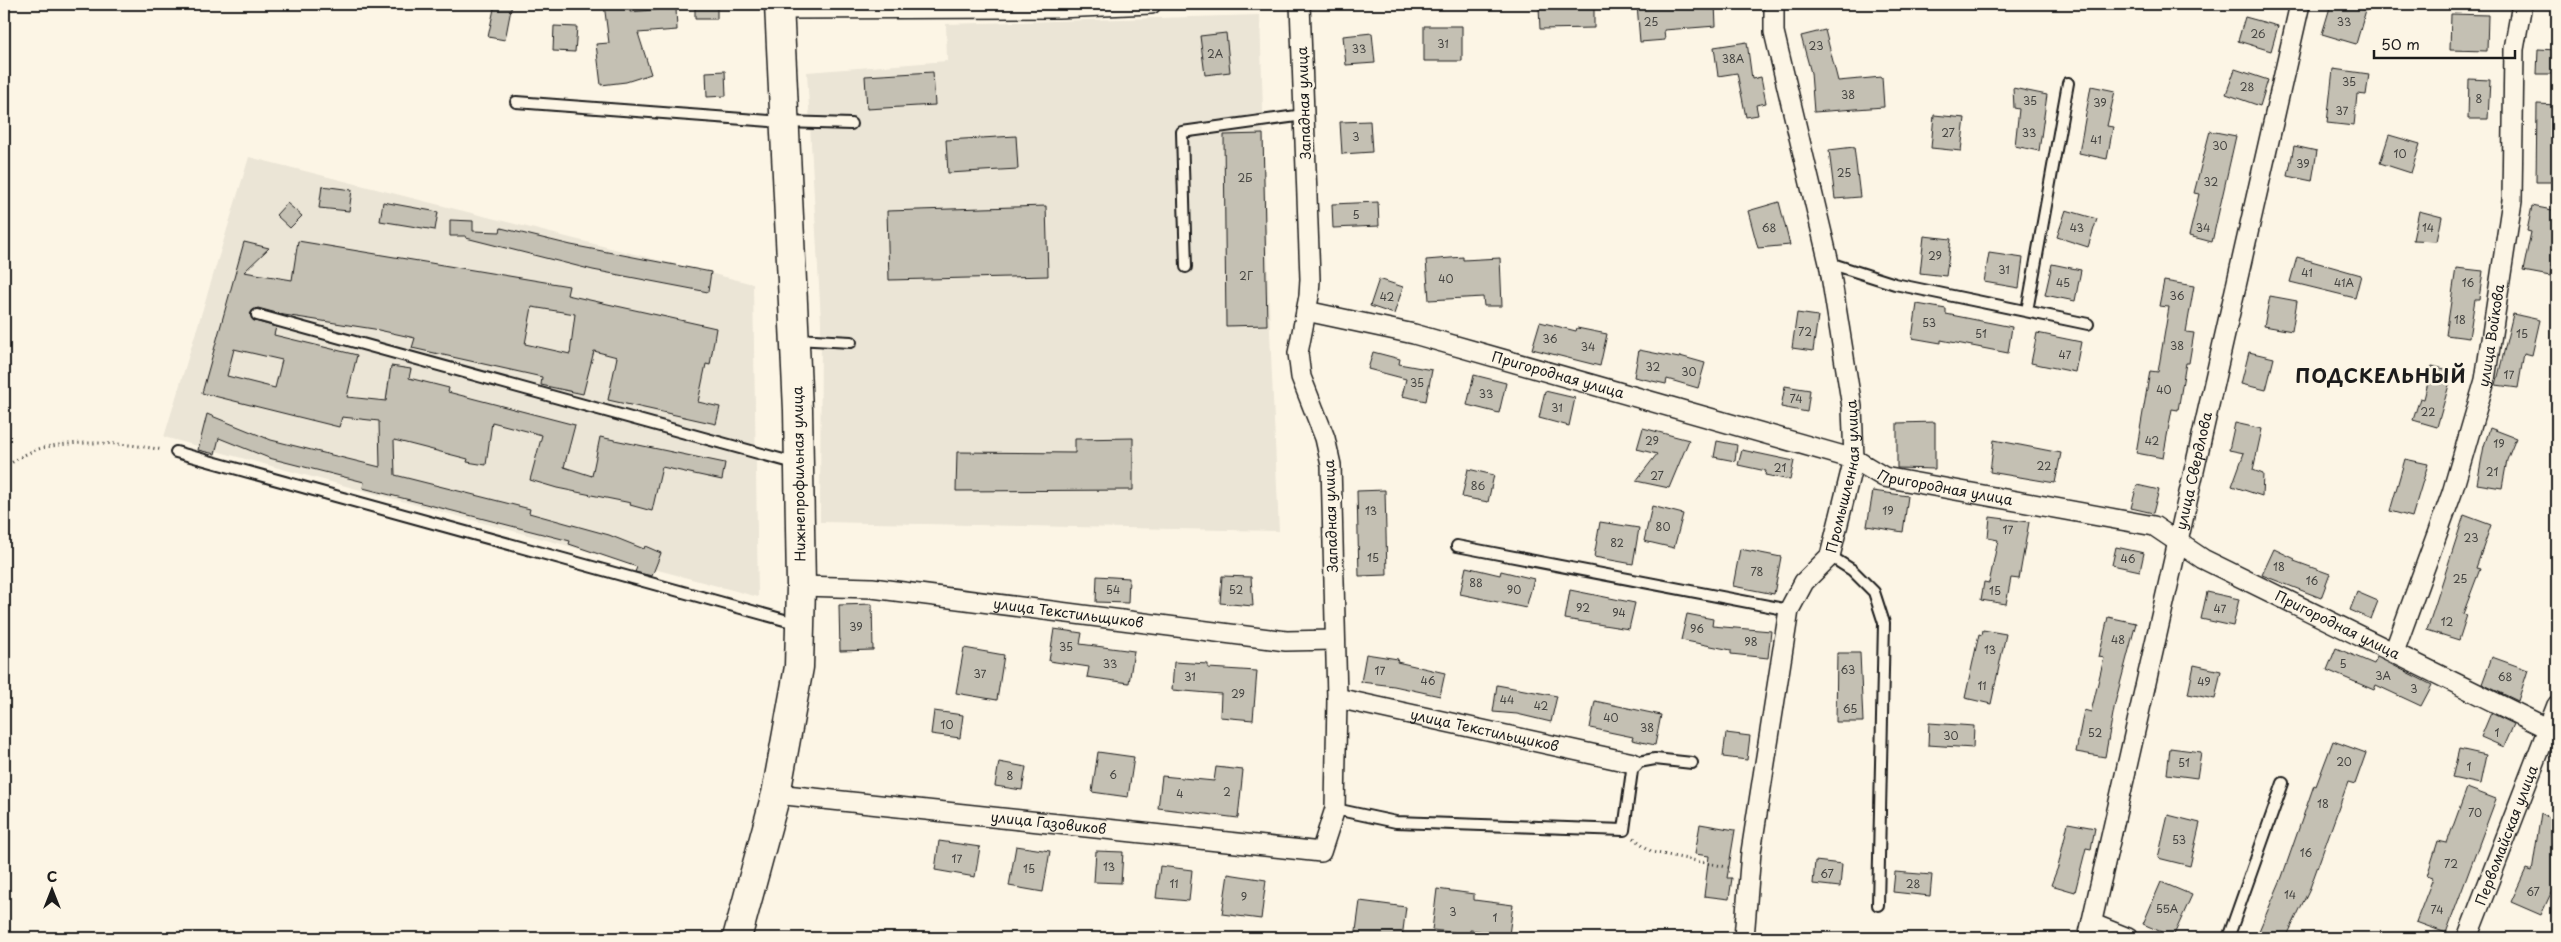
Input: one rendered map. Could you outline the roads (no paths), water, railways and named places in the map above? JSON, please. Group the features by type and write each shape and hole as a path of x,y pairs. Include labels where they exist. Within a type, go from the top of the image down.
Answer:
{"street":[{"path":"779,7 1151,4"},
{"name":"Западная улица","path":"1300,4 1310,278 1298,353 1301,377 1325,438 1331,465 1334,640 1337,698 1335,809 1321,852"},
{"name":"Промышленная улица","path":"1744,938 1750,872 1788,610 1804,582 1830,556 1854,459 1852,408 1829,264 1774,32 1774,4"},
{"name":"улица Свердлова","path":"2090,931 2177,540 2300,4"},
{"name":"улица Войкова","path":"2394,652 2452,494 2485,380 2512,201 2514,48 2522,4"},
{"name":"Нижнепрофильная улица","path":"737,938 776,794 799,667 801,586 799,464 779,7"},
{"name":"Пригородная улица","path":"1306,311 1414,334 1854,459 1884,477 2154,526 2203,559 2553,730"},
{"name":"улица Текстильщиков","path":"801,586 872,588 1286,641 1334,640"},
{"name":"улица Текстильщиков","path":"1337,698 1633,763"},
{"name":"Первомайская улица","path":"2467,938 2553,730 2557,705"},
{"name":"улица Газовиков","path":"776,794 1321,852"},
{"path":"2090,931 2128,938"}],"lane":[{"path":"2027,311 2068,83"},
{"path":"516,102 784,122 851,124"},
{"path":"1186,267 1182,132 1304,115"},
{"path":"1829,264 1895,284 2088,324"},
{"path":"257,315 799,464"},
{"path":"794,339 851,342"},
{"path":"176,452 800,625"},
{"path":"1457,546 1788,610"},
{"path":"1830,556 1852,570 1874,592 1884,623 1878,905"},
{"path":"1335,809 1396,822 1624,830 1633,763 1655,759 1692,763"},
{"path":"2228,938 2283,783"}],"district":[{"name":"ПОДСКЕЛЬНЫЙ","path":"2381,376"}]}
